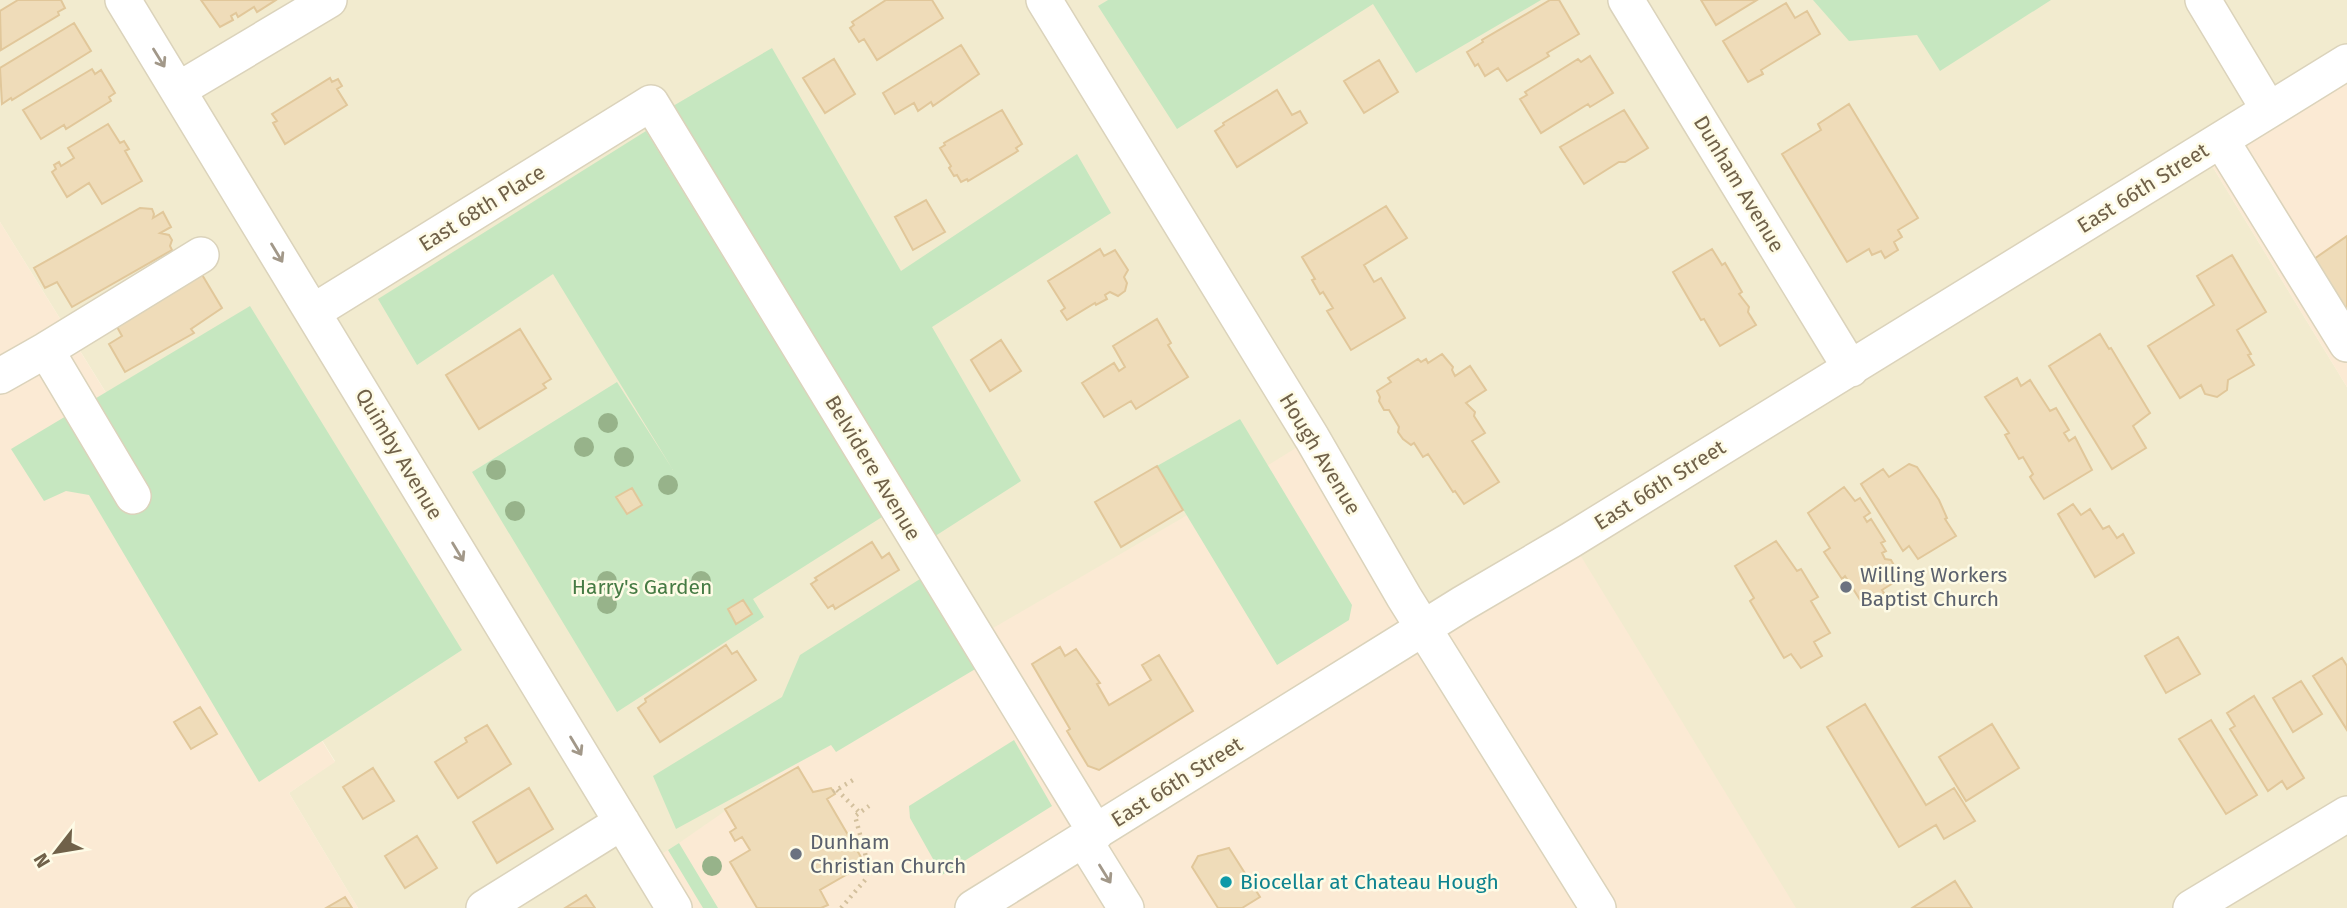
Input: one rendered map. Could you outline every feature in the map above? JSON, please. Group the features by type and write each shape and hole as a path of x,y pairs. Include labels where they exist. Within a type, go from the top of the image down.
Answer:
{"street":[{"name":"Quimby Avenue","path":"123,0 674,908"},
{"path":"178,90 329,0"},
{"name":"Hough Avenue","path":"1044,0 1312,438 1424,629 1598,908"},
{"name":"Dunham Avenue","path":"1626,0 1851,369"},
{"path":"2203,0 2269,110"},
{"name":"East 66th Street","path":"988,904 1090,836 1424,629 2347,62"},
{"name":"East 68th Place","path":"313,312 652,103"},
{"name":"Belvidere Avenue","path":"652,103 1090,836 1126,908"},
{"path":"2221,139 2347,344"},
{"path":"0,376 201,255"},
{"path":"46,350 133,496"},
{"path":"2191,908 2347,814"},
{"path":"484,908 622,822"}],"path":[{"path":"853,780 835,791 860,813"},
{"path":"841,908 866,879 869,868 855,816 869,806"}],"shaded area":[{"path":"0,0 2347,0 2347,62 2203,151 2347,387 2347,908 358,908 289,793 335,761 0,222"},
{"path":"2347,63 2347,387 2203,151"},
{"path":"0,222 335,762 289,793 358,908 0,908"},
{"path":"1312,438 1424,628 1571,540 1796,908 674,908 647,863 964,645 1184,517"}],"green space":[{"path":"1108,0 1541,0 1416,73 1373,4 1177,129 1098,6"},
{"path":"1813,0 2051,0 1940,71 1917,35 1849,41"},
{"path":"772,48 901,271 1077,154 1111,213 932,327 1021,481 929,540 673,106"},
{"name":"Harry's Garden","path":"646,131 882,517 753,599 764,617 617,712 472,472 617,382 673,470 553,274 417,365 378,299"},
{"path":"250,306 462,650 259,782 89,495 66,491 44,501 11,449"},
{"path":"1240,419 1352,605 1349,620 1277,665 1157,466"},
{"path":"920,579 977,668 836,752 831,745 676,829 653,776 782,697 800,655"},
{"path":"1014,740 1052,806 942,875 910,818 909,806"},
{"path":"679,843 718,908 703,908 668,850"}],"building":[{"path":"18,0 61,0 65,8 58,12 59,15 1,50 0,11"},
{"path":"201,0 276,0 257,12 254,7 238,17 236,13 231,16 233,20 220,27"},
{"path":"886,0 932,0 943,18 877,60 864,39 859,42 850,28 854,25 852,22"},
{"path":"1550,0 1559,0 1579,34 1507,81 1498,68 1485,76 1467,52 1483,42 1482,40"},
{"path":"1701,0 1757,0 1716,25"},
{"path":"1786,3 1795,18 1807,11 1820,34 1761,70 1763,74 1748,82 1723,41"},
{"path":"74,23 91,51 2,104 0,68"},
{"path":"961,45 979,74 933,106 931,102 918,111 914,103 895,114 883,93"},
{"path":"1590,56 1613,93 1590,107 1588,104 1541,133 1520,99 1527,95 1525,92 1578,59 1581,62"},
{"path":"834,59 855,94 825,113 803,78"},
{"path":"1379,60 1398,92 1364,113 1344,81"},
{"path":"92,69 95,74 101,70 115,93 109,97 111,101 66,129 64,125 41,139 23,110"},
{"path":"330,78 332,82 338,79 342,86 337,89 347,105 285,144 273,123 277,121 272,114"},
{"path":"1277,90 1292,115 1300,111 1307,123 1237,167 1215,131 1224,125 1223,123"},
{"path":"1849,104 1918,218 1898,230 1902,237 1894,242 1898,250 1885,258 1881,251 1872,255 1869,249 1847,262 1782,154 1821,130 1818,124"},
{"path":"1002,110 1022,144 1016,148 1018,151 968,181 967,179 961,182 949,168 951,166 940,148 944,143"},
{"path":"1624,110 1648,148 1584,184 1560,147"},
{"path":"108,124 120,143 124,141 129,149 125,151 142,181 102,204 89,183 67,197 52,172 56,169 54,165 59,162 61,166 74,158 68,148"},
{"path":"926,200 945,232 913,250 895,217"},
{"path":"1386,206 1407,238 1364,265 1374,282 1381,278 1405,318 1351,350 1327,311 1333,308 1323,292 1320,294 1302,257"},
{"path":"140,208 152,209 153,218 163,212 171,227 160,233 169,235 172,250 72,307 57,282 45,288 34,268"},
{"path":"2347,236 2347,325 2314,259"},
{"path":"1100,249 1104,256 1115,250 1128,270 1124,277 1127,283 1125,291 1118,296 1110,292 1105,295 1107,299 1067,320 1061,311 1065,308 1048,281"},
{"path":"1712,249 1722,265 1725,263 1742,292 1739,294 1749,307 1748,312 1756,325 1720,346 1673,272"},
{"path":"2232,255 2266,312 2237,330 2251,354 2248,355 2254,365 2228,380 2227,390 2217,397 2205,394 2201,385 2180,398 2148,346 2214,305 2197,276"},
{"path":"201,273 222,308 191,329 194,333 125,372 109,344 122,336 116,325"},
{"path":"1157,319 1171,343 1168,345 1188,377 1136,409 1131,401 1104,417 1082,383 1114,363 1119,371 1125,367 1113,346"},
{"path":"520,329 551,379 543,384 546,388 479,429 446,375"},
{"path":"2100,334 2150,413 2133,426 2146,448 2112,469 2049,366"},
{"path":"1001,340 1021,371 990,391 971,360"},
{"path":"1442,354 1453,367 1455,376 1470,366 1486,390 1466,403 1475,412 1474,416 1485,433 1472,441 1499,482 1464,504 1428,454 1423,457 1414,443 1411,445 1403,439 1389,410 1384,410 1379,401 1377,391 1391,382 1388,378 1418,359 1421,362 1426,359 1428,363"},
{"path":"2017,378 2021,386 2030,380 2050,411 2056,408 2069,430 2064,433 2069,441 2075,437 2092,470 2044,499 2030,477 2033,474 2023,457 2019,459 2005,435 2009,433 1985,397"},
{"path":"1909,464 1917,467 1939,500 1947,518 1945,519 1956,536 1918,559 1909,546 1903,551 1861,484 1883,469 1889,477"},
{"path":"1157,466 1183,510 1121,547 1095,502"},
{"path":"1844,487 1855,501 1860,498 1870,513 1864,517 1867,522 1871,519 1885,541 1881,543 1886,551 1882,553 1885,559 1891,560 1895,567 1893,573 1898,580 1864,606 1845,576 1842,579 1824,552 1830,548 1808,513"},
{"path":"632,488 642,505 627,514 616,497"},
{"path":"2073,504 2081,515 2090,509 2103,529 2109,526 2117,538 2123,534 2134,553 2095,577 2058,514"},
{"path":"1776,541 1797,571 1801,569 1818,597 1811,601 1830,633 1814,642 1822,656 1801,668 1791,654 1784,658 1750,601 1754,598 1735,566"},
{"path":"872,542 882,558 889,553 899,570 835,609 833,605 828,608 811,584 817,580 815,578"},
{"path":"743,600 752,614 736,624 728,609"},
{"path":"2178,637 2200,674 2166,693 2145,656"},
{"path":"726,645 732,654 737,651 756,680 660,742 638,708 646,702 645,699"},
{"path":"1060,647 1065,656 1076,649 1100,683 1097,684 1109,705 1151,680 1142,665 1159,655 1193,711 1099,770 1088,766 1032,664"},
{"path":"2342,658 2347,666 2347,730 2313,676"},
{"path":"2301,681 2322,714 2293,732 2273,698"},
{"path":"2254,696 2304,778 2287,789 2282,781 2268,791 2230,729 2235,726 2227,713"},
{"path":"1865,704 1926,805 1954,788 1975,821 1944,839 1936,825 1899,847 1827,727"},
{"path":"200,707 217,734 191,749 174,722"},
{"path":"2211,720 2257,795 2226,814 2179,739"},
{"path":"1992,724 2019,768 1966,801 1939,757"},
{"path":"487,725 511,764 458,798 435,762 467,742 465,738"},
{"path":"798,767 813,792 831,788 835,794 827,799 865,864 820,890 828,905 821,908 757,908 730,862 750,850 742,837 735,841 730,832 736,828 725,809"},
{"path":"373,768 394,801 363,819 343,787"},
{"path":"529,788 553,829 497,863 473,822"},
{"path":"417,836 437,868 405,888 385,856"},
{"name":"Biocellar at Chateau Hough","path":"1229,848 1260,897 1242,908 1218,908 1192,867 1198,856"},
{"path":"1955,881 1972,908 1912,908"},
{"path":"586,895 595,908 565,908"},
{"path":"345,897 352,908 326,908"}],"place":[{"name":"Willing Workers Baptist Church","path":"1846,587"},
{"name":"Dunham Christian Church","path":"796,854"},
{"name":"Biocellar at Chateau Hough","path":"1226,882"}]}
